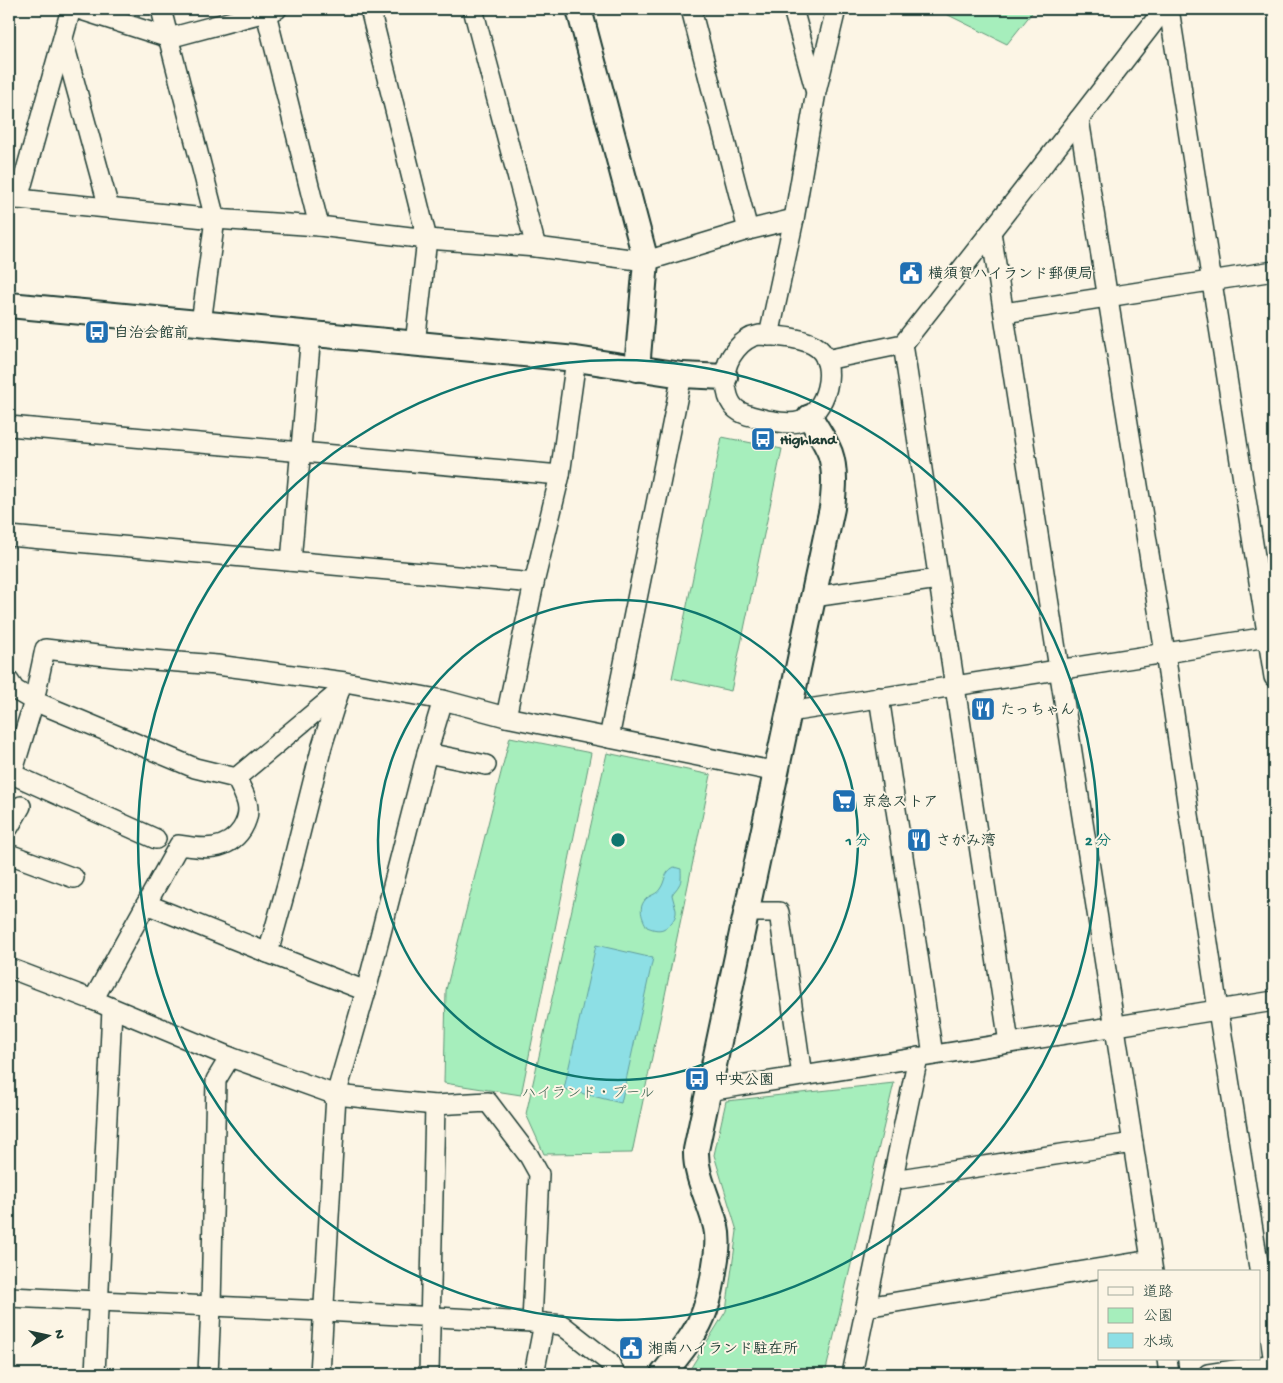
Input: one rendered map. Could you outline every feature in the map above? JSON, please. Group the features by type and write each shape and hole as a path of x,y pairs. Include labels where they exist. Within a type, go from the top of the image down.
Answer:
{"street":[{"path":"72,9 13,199 214,220 319,226 428,239 536,247 646,261 748,230 794,220"},
{"path":"78,9 169,38 270,10 319,226"},
{"path":"161,9 214,220 201,323"},
{"path":"370,9 428,239 415,344"},
{"path":"473,9 536,247"},
{"path":"579,9 646,261 637,369"},
{"path":"691,9 748,230"},
{"path":"793,9 816,92"},
{"path":"769,336 794,220 816,92 836,9"},
{"path":"826,360 903,344 1164,9"},
{"path":"1170,9 1212,281 1271,636 1274,677"},
{"path":"63,39 109,208"},
{"path":"1080,119 1165,653 1218,1010 1259,1270"},
{"path":"991,232 1152,1266 1124,1270"},
{"path":"1004,313 1274,271"},
{"path":"9,305 576,359 682,375 725,377"},
{"path":"291,561 312,334"},
{"path":"754,336 769,336 811,343 823,353 826,360 828,384 821,404 810,417 801,422 782,423 748,416 736,409 728,396 725,377 727,365 732,356 743,342 754,336"},
{"path":"903,344 1009,1043"},
{"path":"506,717 534,583 560,476 576,359"},
{"path":"608,738 682,375"},
{"path":"663,1374 692,1337 705,1312 714,1275 717,1250 716,1229 710,1205 700,1180 696,1161 698,1136 832,508 834,476 829,452 810,417"},
{"path":"9,426 560,476"},
{"path":"9,536 534,583"},
{"path":"813,597 938,579"},
{"path":"789,712 1271,636"},
{"path":"156,839 12,774 34,701 45,649 217,665 342,687 443,700 506,717 777,772"},
{"path":"9,681 15,690 34,701 195,768 236,778"},
{"path":"236,778 342,687"},
{"path":"268,953 322,746 342,687"},
{"path":"852,1374 892,1180 925,1056 879,698"},
{"path":"320,1374 336,1095 366,991 427,753 443,700"},
{"path":"427,753 486,765"},
{"path":"93,1000 179,845 193,848 213,848 228,843 236,837 244,825 248,810 244,795 236,778"},
{"path":"9,827 21,806"},
{"path":"9,854 74,878"},
{"path":"146,904 366,991"},
{"path":"757,912 779,912 802,1076"},
{"path":"9,968 93,1000 230,1057 336,1095 435,1105 488,1102 529,1156 539,1174 538,1322 534,1374"},
{"path":"708,1091 1274,1001"},
{"path":"95,1374 112,1009"},
{"path":"208,1374 216,1080 230,1057"},
{"path":"429,1374 435,1105"},
{"path":"892,1180 1133,1144"},
{"path":"866,1307 1098,1274"},
{"path":"1208,1374 1274,1363 1260,1275"},
{"path":"9,1298 324,1311 538,1322 562,1325 609,1362 615,1374"},
{"path":"1167,1360 1169,1374"}],"green space":[{"path":"936,9 1035,9 1007,44"},
{"path":"722,437 782,449 731,691 672,678"},
{"path":"510,737 591,753 521,1095 444,1083 446,990"},
{"name":"ハイランド・プール","path":"607,753 711,775 632,1153 544,1154 526,1114"},
{"path":"894,1083 825,1374 687,1374 726,1311 737,1231 714,1155 726,1101"}],"water":[{"path":"674,867 681,869 681,879 672,895 676,910 674,919 663,929 657,930 647,927 642,916 642,905 647,898 659,891 666,874"},
{"path":"596,945 653,958 621,1103 564,1089"}],"place":[{"name":"横須賀ハイランド郵便局","path":"911,273"},
{"name":"自治会館前","path":"97,332"},
{"name":"Highland","path":"763,439"},
{"name":"たっちゃん","path":"983,709"},
{"name":"京急ストア","path":"844,801"},
{"name":"さがみ湾","path":"919,840"},
{"name":"中央公園","path":"697,1079"},
{"name":"湘南ハイランド駐在所","path":"631,1348"}]}
